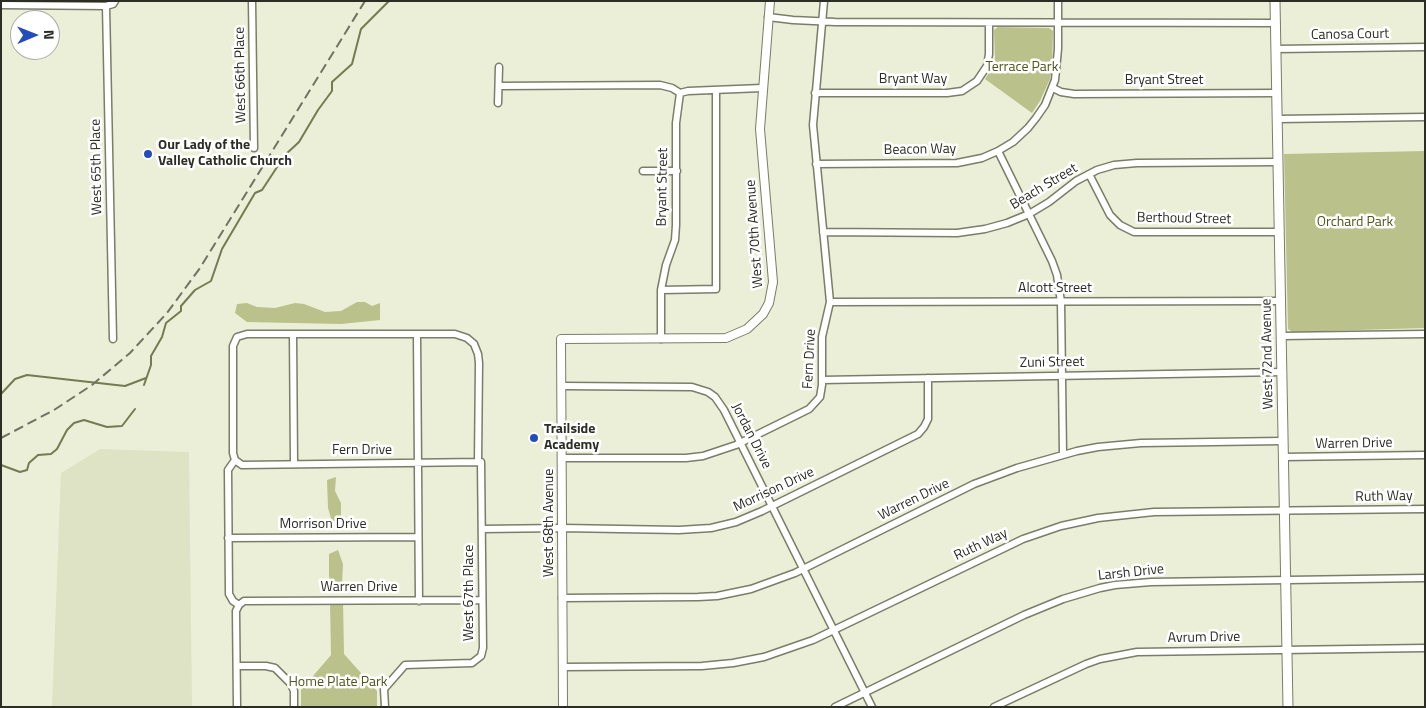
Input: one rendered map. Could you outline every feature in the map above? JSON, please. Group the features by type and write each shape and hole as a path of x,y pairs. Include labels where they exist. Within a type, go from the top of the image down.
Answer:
{"main road":[{"name":"West 72nd Avenue","path":"1275,1 1288,707"}],"street":[{"path":"1,4 31,3 106,6 115,1"},
{"name":"West 66th Place","path":"252,1 254,148"},
{"name":"West 70th Avenue","path":"561,339 715,339 732,336 747,329 758,320 769,303 773,282 760,123 770,1"},
{"name":"Fern Drive","path":"563,458 694,457 716,453 741,443 814,405 820,397 822,337 830,302 813,125 824,1"},
{"name":"Beacon Way","path":"816,164 957,163 982,158 998,151 1018,138 1045,105 1053,88 1058,67 1058,1"},
{"name":"West 65th Place","path":"106,6 112,339"},
{"path":"768,17 823,22 1276,22"},
{"name":"Bryant Way","path":"815,92 947,93 962,91 977,81 987,66 989,23"},
{"name":"Canosa Court","path":"1276,49 1425,47"},
{"path":"498,103 499,67"},
{"path":"498,86 660,85 672,88 680,93 762,88"},
{"name":"Bryant Street","path":"1053,88 1061,92 1074,94 1277,93"},
{"path":"661,290 716,289 716,90"},
{"name":"Bryant Street","path":"661,339 661,290 676,233 676,123 680,93"},
{"path":"1277,119 1425,117"},
{"path":"998,151 1055,269 1060,287 1063,454"},
{"name":"Beach Street","path":"824,232 957,233 985,229 1029,214 1049,202 1076,181 1114,165 1137,163 1278,162"},
{"path":"643,171 677,172"},
{"name":"Berthoud Street","path":"1089,174 1110,215 1120,225 1134,232 1279,232"},
{"name":"Alcott Street","path":"830,302 1280,301"},
{"name":"West 67th Place","path":"235,460 233,453 233,346 236,337 247,334 455,334 467,338 474,344 479,363 482,529 481,656 472,663 405,665 384,689 385,707"},
{"path":"293,334 294,464"},
{"path":"417,334 419,601"},
{"path":"1281,336 1425,334"},
{"name":"West 68th Avenue","path":"561,339 563,707"},
{"name":"Zuni Street","path":"822,380 1282,372"},
{"name":"Morrison Drive","path":"482,529 679,530 711,528 736,522 918,434 924,427 928,415 928,378"},
{"name":"Jordan Drive","path":"562,386 698,388 708,392 720,403 872,707"},
{"name":"Warren Drive","path":"562,598 716,596 762,586 803,568 974,484 1063,454 1098,447 1141,443 1283,441"},
{"name":"Warren Drive","path":"1283,457 1425,455"},
{"path":"235,460 228,470 228,594 239,606 236,611 237,707"},
{"name":"Fern Drive","path":"235,460 242,465 480,462"},
{"name":"Ruth Way","path":"563,667 702,666 734,663 780,652 834,631 1001,549 1061,526 1098,518 1136,513 1425,508"},
{"name":"Morrison Drive","path":"228,538 418,537"},
{"name":"Larsh Drive","path":"835,707 1063,598 1115,585 1144,582 1425,578"},
{"name":"Warren Drive","path":"239,606 244,601 481,600"},
{"name":"Avrum Drive","path":"994,707 1066,672 1100,659 1121,655 1154,651 1425,648"},
{"path":"237,666 266,666 274,668 291,684 294,691 294,707"}],"shaded area":[{"path":"100,449 189,452 192,707 52,707 61,473"}],"green space":[{"name":"Terrace Park","path":"998,27 1049,28 1053,31 1050,79 1032,113 985,79 992,68 995,58 994,30"},
{"name":"Orchard Park","path":"1425,151 1425,328 1292,332 1288,329 1284,154"},
{"path":"357,302 365,302 372,306 380,303 380,320 341,324 247,322 235,313 237,304 247,303 257,307 275,308 295,303 304,304 325,312 341,311"},
{"path":"336,477 335,491 341,503 341,519 332,522 328,508 327,480"},
{"path":"338,550 343,564 342,583 332,587 329,576 329,554"},
{"name":"Home Plate Park","path":"330,600 343,600 344,654 377,691 377,707 301,707 301,690 331,655"}],"waterway":[{"path":"144,385 151,365 151,356 162,337 166,323 181,311 181,306 195,290 211,281 222,249 255,193 262,190 285,155 299,142 332,91 332,82 352,64 361,29 389,1"},
{"path":"1,394 15,379 27,375 125,386 146,378"},
{"path":"1,465 20,472 27,470 29,463 38,455 51,454 57,449 67,430 74,423 84,420 107,427 122,426 135,409"}],"railway":[{"path":"1,438 54,410 92,385 130,353 167,313 200,268 365,1"}],"place":[{"name":"Our Lady of the Valley Catholic Church","path":"148,154"},
{"name":"Trailside Academy","path":"534,438"}]}
